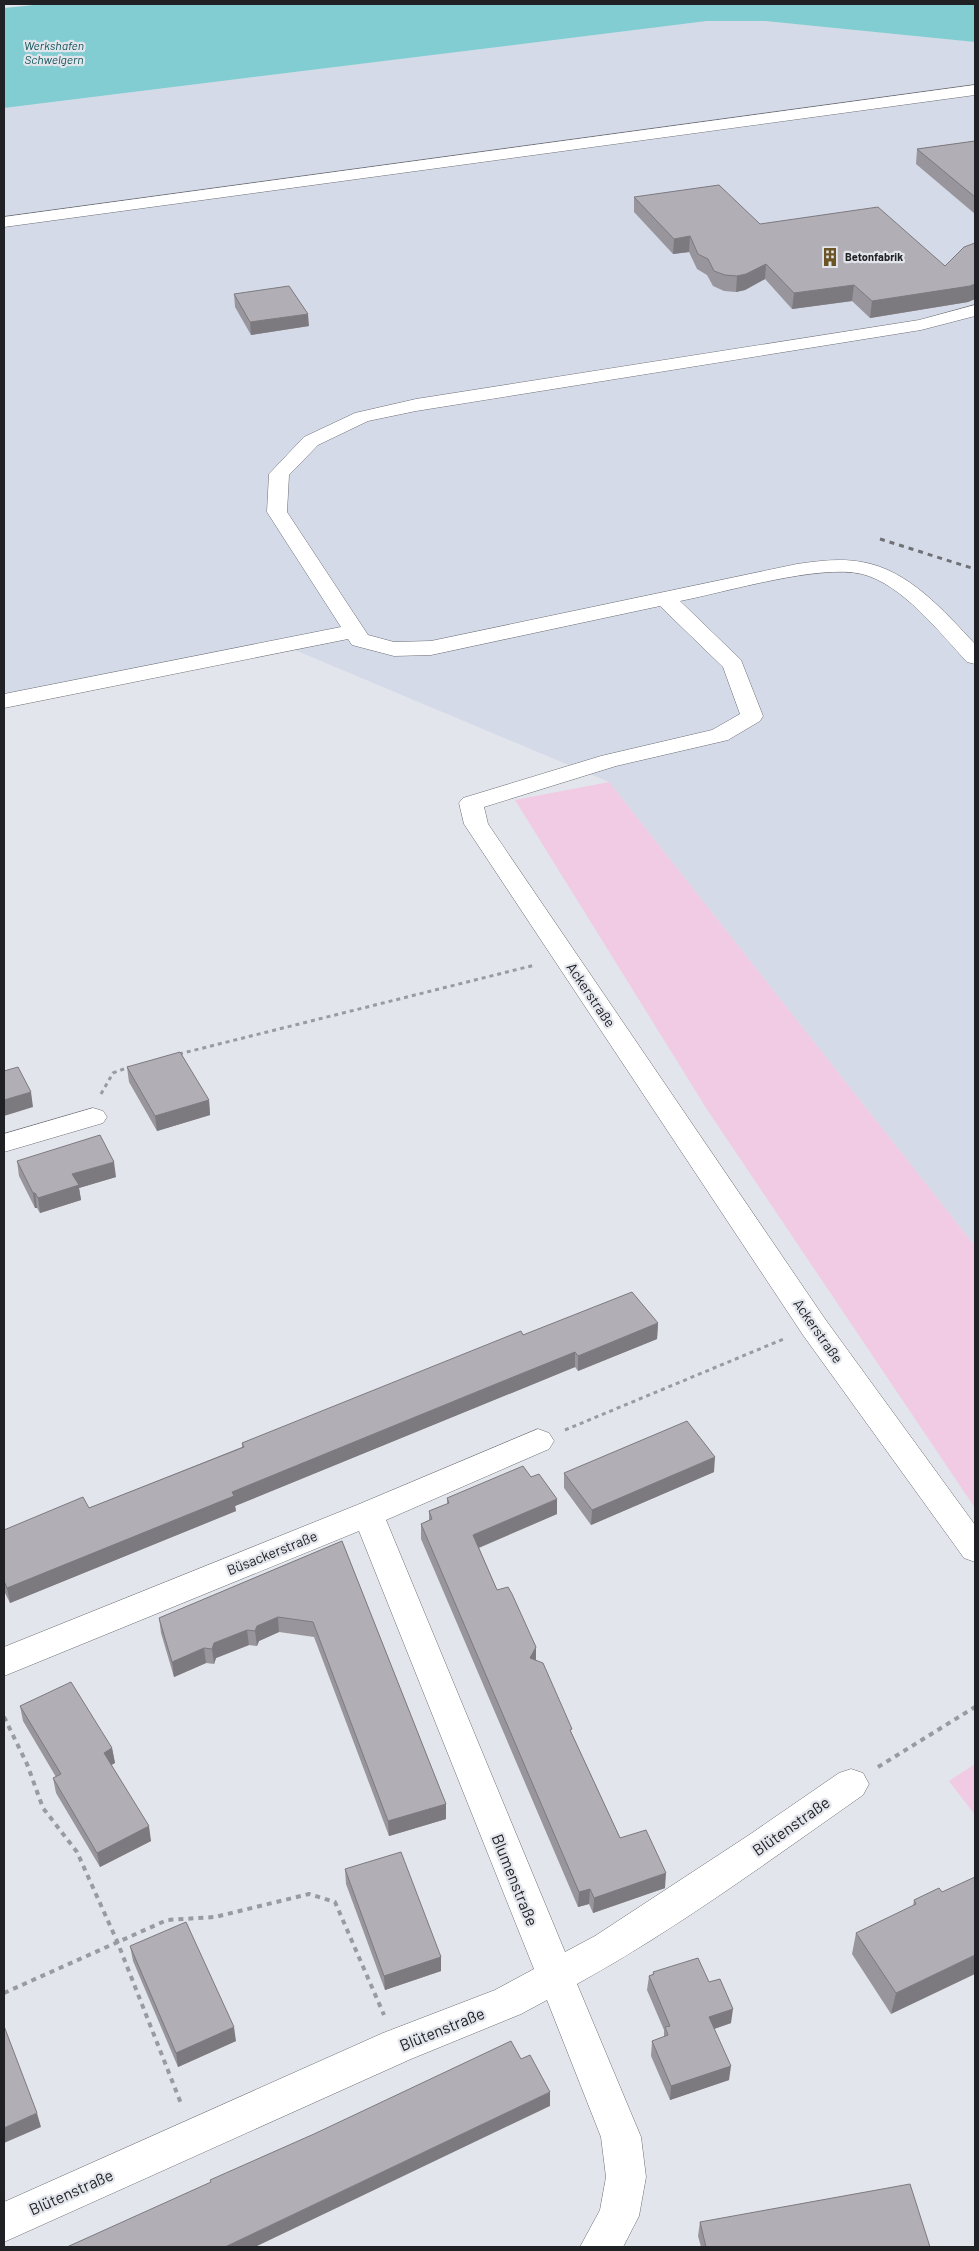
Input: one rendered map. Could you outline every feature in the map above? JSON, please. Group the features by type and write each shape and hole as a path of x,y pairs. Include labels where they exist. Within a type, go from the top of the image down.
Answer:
{"street":[{"path":"4,222 975,90"},
{"path":"975,310 921,325 416,405 362,417 311,441 279,474 277,512 360,640 394,649 431,648 664,597 797,570 827,567 869,569 915,595 975,656"},
{"name":"Ackerstraße","path":"664,597 733,665 752,716 720,735 609,760 471,804 476,824 814,1326 975,1549"},
{"path":"4,701 354,631"},
{"path":"4,1142 93,1117"},
{"name":"Büsackerstraße","path":"4,1662 368,1514 538,1441"},
{"name":"Blumenstraße","path":"368,1514 555,1977 622,2137 626,2176 619,2216 600,2247"},
{"name":"Blütenstraße","path":"4,2222 398,2046 508,2002 608,1948 762,1846 851,1784"}],"path":[{"path":"172,1056 535,964"},
{"path":"93,1117 104,1086 113,1074 134,1066"},
{"path":"538,1441 814,1326"},
{"path":"851,1784 975,1706"},
{"path":"4,1718 27,1764 43,1808 77,1852 117,1941 194,2137"},
{"path":"4,1994 117,1941 167,1920 214,1917 309,1894 335,1902 398,2046"}],"shaded area":[{"path":"707,21 765,21 975,42 975,1246 609,782 290,648 4,702 4,108"},
{"path":"609,782 975,1246 975,1508 708,1111 515,800"},
{"path":"975,1764 975,1815 949,1781"}],"water":[{"name":"Werkshafen Schwelgern","path":"44,4 975,4 975,42 765,21 707,21 4,108 4,8"}],"building":[{"path":"975,141 975,197 917,149"},
{"path":"719,185 760,224 878,207 945,266 964,247 975,243 975,284 872,301 854,285 794,293 766,264 746,274 737,276 725,275 714,271 708,259 698,254 690,236 674,239 634,197"},
{"path":"289,286 308,314 250,322 234,294"},
{"path":"180,1052 209,1100 155,1116 127,1067"},
{"path":"18,1067 31,1092 4,1100 4,1071"},
{"path":"100,1135 114,1162 72,1174 79,1185 38,1198 33,1193 17,1161"},
{"path":"632,1292 658,1323 578,1356 575,1352 491,1386 232,1492 234,1496 7,1588 4,1581 4,1530 83,1497 89,1508 244,1447 242,1443 521,1331 523,1335"},
{"path":"687,1421 715,1457 592,1510 564,1473"},
{"path":"523,1466 531,1477 539,1474 557,1499 473,1535 497,1590 508,1587 512,1594 536,1647 530,1658 543,1663 572,1729 570,1730 620,1838 646,1830 666,1873 594,1898 590,1889 579,1892 421,1524 432,1519 429,1511 449,1503 447,1498"},
{"path":"342,1541 446,1804 388,1821 313,1622 278,1617 257,1626 255,1631 247,1630 214,1643 212,1649 204,1648 172,1662 159,1618"},
{"path":"71,1682 112,1748 104,1753 149,1826 97,1853 53,1778 61,1774 20,1706"},
{"path":"401,1852 441,1957 384,1976 345,1869"},
{"path":"975,1877 975,1955 896,1993 856,1933 916,1904 914,1900 939,1888 942,1892"},
{"path":"186,1922 234,2027 176,2053 130,1946"},
{"path":"698,1958 709,1982 720,1979 733,2009 709,2017 731,2066 671,2086 652,2041 668,2035 665,2027 670,2026 649,1976 654,1974 653,1972"},
{"path":"4,2026 37,2113 4,2128"},
{"path":"511,2041 521,2059 530,2055 550,2092 225,2247 67,2247 211,2182 210,2180 314,2134"},
{"path":"910,2184 930,2247 706,2247 700,2222"}],"railway":[{"path":"880,539 975,569"}],"place":[{"name":"Betonfabrik","path":"830,257"}]}
